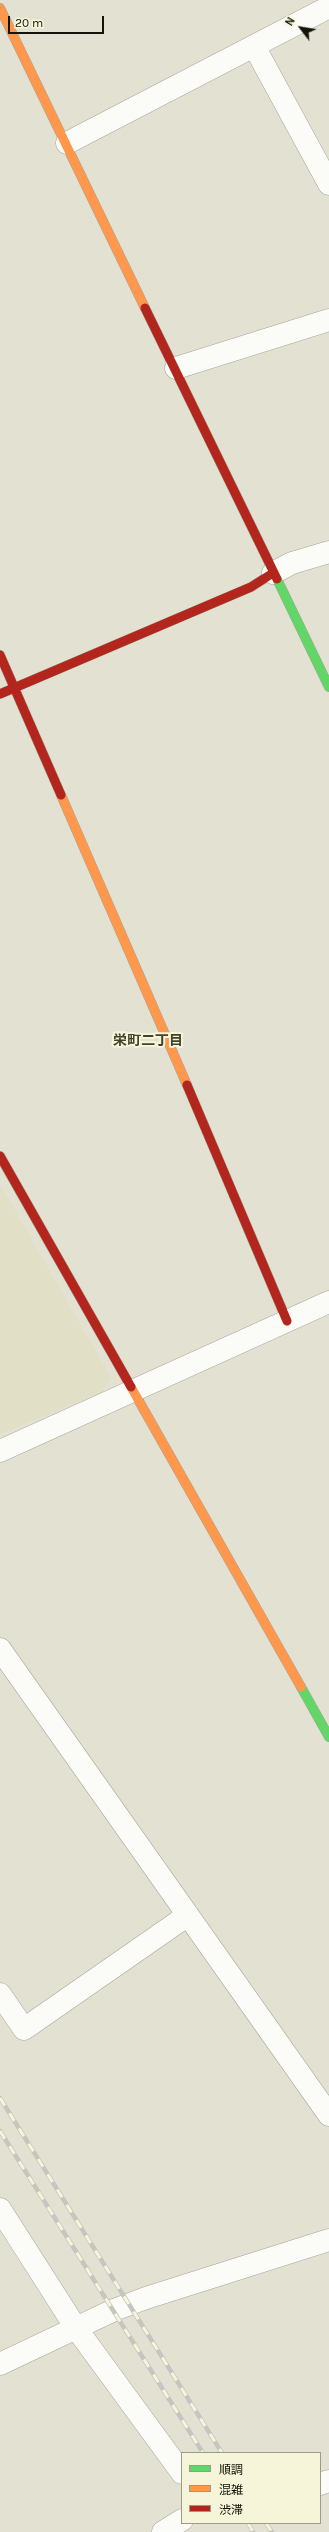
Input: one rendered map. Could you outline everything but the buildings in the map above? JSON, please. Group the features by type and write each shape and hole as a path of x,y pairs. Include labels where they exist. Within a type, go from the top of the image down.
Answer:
{"street":[{"path":"67,143 329,7"},
{"path":"0,8 67,143 329,687"},
{"path":"254,46 329,184"},
{"path":"176,368 329,320"},
{"path":"0,694 251,587 292,562 329,552"},
{"path":"0,655 237,1199 266,1275 287,1321"},
{"path":"0,1156 329,1737"},
{"path":"0,1451 329,1302"},
{"path":"0,1649 329,2115"},
{"path":"0,1994 24,2029 188,1916"},
{"path":"0,2210 76,2328 181,2472"},
{"path":"0,2364 76,2328 146,2298 329,2240"},
{"path":"163,2532 181,2521"}],"shaded area":[{"path":"0,1184 111,1378 102,1392 0,1434"}],"railway":[{"path":"0,2098 221,2452"},
{"path":"0,2131 202,2452"},
{"path":"249,2524 253,2532"},
{"path":"267,2524 272,2532"}],"traffic: fast":[{"path":"277,579 329,687"},
{"path":"301,1687 329,1737"}],"traffic: slow":[{"path":"0,8 145,308"},
{"path":"61,795 187,1085"},
{"path":"131,1387 301,1687"}],"traffic: jam":[{"path":"145,308 277,579"},
{"path":"0,694 251,587 273,573"},
{"path":"0,655 61,795"},
{"path":"187,1085 287,1321"},
{"path":"0,1156 131,1387"}],"district":[{"name":"栄町二丁目","path":"148,1041"}]}
